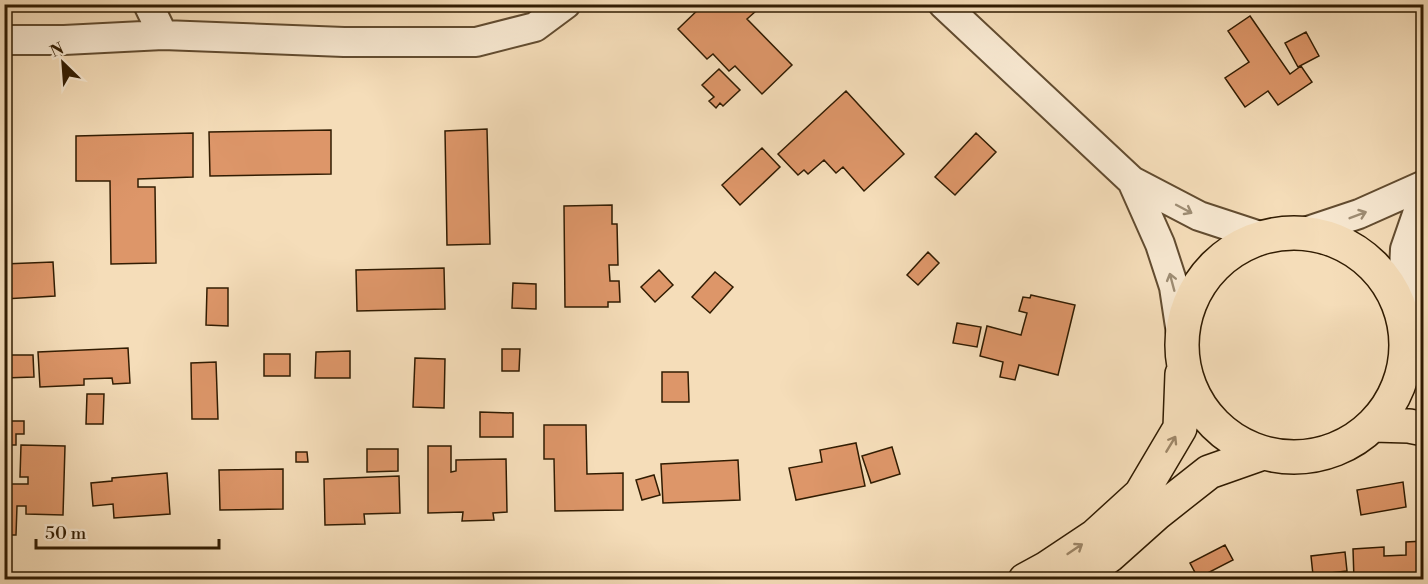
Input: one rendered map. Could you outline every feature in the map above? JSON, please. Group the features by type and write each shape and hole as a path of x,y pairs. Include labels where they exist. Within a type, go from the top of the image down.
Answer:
{"highway":[{"path":"1025,579 1047,568 1095,536 1141,494 1180,428 1182,350 1189,306 1206,276 1232,252 1263,237 1302,233 1335,240 1364,257 1387,281 1424,369"},
{"path":"1182,350 1191,391 1209,419 1233,440 1263,453 1292,457 1322,454 1350,443 1373,425 1393,399 1404,369 1404,324"},
{"path":"1373,425 1409,426 1424,429"},
{"path":"1075,579 1110,555 1209,472 1263,453"}],"street":[{"path":"148,4 163,36"},
{"path":"4,40 163,36 344,42 476,42 535,27 566,4"},
{"path":"943,4 1132,181 1198,216 1263,237"},
{"path":"1132,181 1160,244 1174,287 1182,350"},
{"path":"1302,233 1359,214 1424,185"},
{"path":"1404,324 1405,249 1424,194"}],"building":[{"path":"704,4 750,4 756,11 747,19 792,65 762,94 735,66 729,71 713,54 707,59 678,29"},
{"path":"1250,16 1290,74 1301,66 1312,82 1278,105 1268,91 1245,107 1225,78 1249,62 1228,31"},
{"path":"1306,32 1319,56 1298,67 1285,43"},
{"path":"719,69 740,90 723,106 720,103 716,108 709,101 714,97 702,85"},
{"path":"846,91 904,154 864,191 843,167 836,173 824,160 808,174 804,170 798,175 778,154"},
{"path":"487,129 490,244 447,245 445,131"},
{"path":"331,130 331,174 210,176 209,132"},
{"path":"193,133 193,177 138,179 138,187 155,187 156,263 111,264 110,181 76,181 76,136"},
{"path":"976,133 996,152 955,195 935,177"},
{"path":"762,148 780,167 740,205 722,185"},
{"path":"612,205 612,224 617,224 618,265 609,265 610,281 619,281 620,302 608,302 608,307 565,307 564,206"},
{"path":"928,252 939,263 918,285 907,275"},
{"path":"53,262 55,296 4,299 4,264"},
{"path":"444,268 445,309 357,311 356,270"},
{"path":"659,270 673,285 655,302 641,287"},
{"path":"715,272 733,287 710,313 692,297"},
{"path":"513,283 536,284 536,309 512,308"},
{"path":"207,288 228,288 228,326 206,325"},
{"path":"1031,295 1075,305 1058,375 1019,365 1015,380 1000,377 1003,362 980,356 987,326 1021,335 1027,313 1019,311 1023,297 1030,298"},
{"path":"957,323 981,327 977,347 953,343"},
{"path":"128,348 130,383 113,384 112,378 84,379 84,385 40,387 38,352"},
{"path":"502,349 520,349 519,371 502,371"},
{"path":"350,351 350,378 315,378 316,352"},
{"path":"264,354 290,354 290,376 264,376"},
{"path":"4,355 33,355 34,377 4,378"},
{"path":"415,358 445,359 444,408 413,407"},
{"path":"216,362 218,419 192,419 191,363"},
{"path":"662,372 688,372 689,402 662,402"},
{"path":"87,394 104,394 103,424 86,424"},
{"path":"480,412 513,413 513,437 480,437"},
{"path":"4,421 24,421 24,434 16,434 16,445 4,445"},
{"path":"544,425 586,425 587,474 623,473 623,510 555,511 554,459 544,459"},
{"path":"856,443 865,486 796,500 789,468 822,462 820,450"},
{"path":"21,445 65,446 63,515 26,514 26,506 17,506 16,535 4,535 4,484 28,484 28,477 20,477"},
{"path":"428,446 451,446 451,472 456,471 456,460 506,459 507,512 493,513 494,520 462,521 463,512 428,513"},
{"path":"892,447 900,474 871,483 862,456"},
{"path":"367,449 398,449 398,471 367,472"},
{"path":"296,452 307,452 308,462 296,462"},
{"path":"738,460 740,500 663,503 661,464"},
{"path":"283,469 283,509 220,510 219,470"},
{"path":"167,473 170,514 114,518 113,504 93,506 91,483 112,481 112,478"},
{"path":"654,475 660,495 642,500 636,480"},
{"path":"399,476 400,513 364,514 365,524 325,525 324,479"},
{"path":"1403,482 1406,507 1361,515 1357,490"},
{"path":"1424,541 1424,580 1354,580 1353,549 1384,547 1384,556 1406,555 1406,542"},
{"path":"1225,545 1233,560 1198,578 1190,563"},
{"path":"1345,552 1347,571 1313,575 1311,556"}]}
